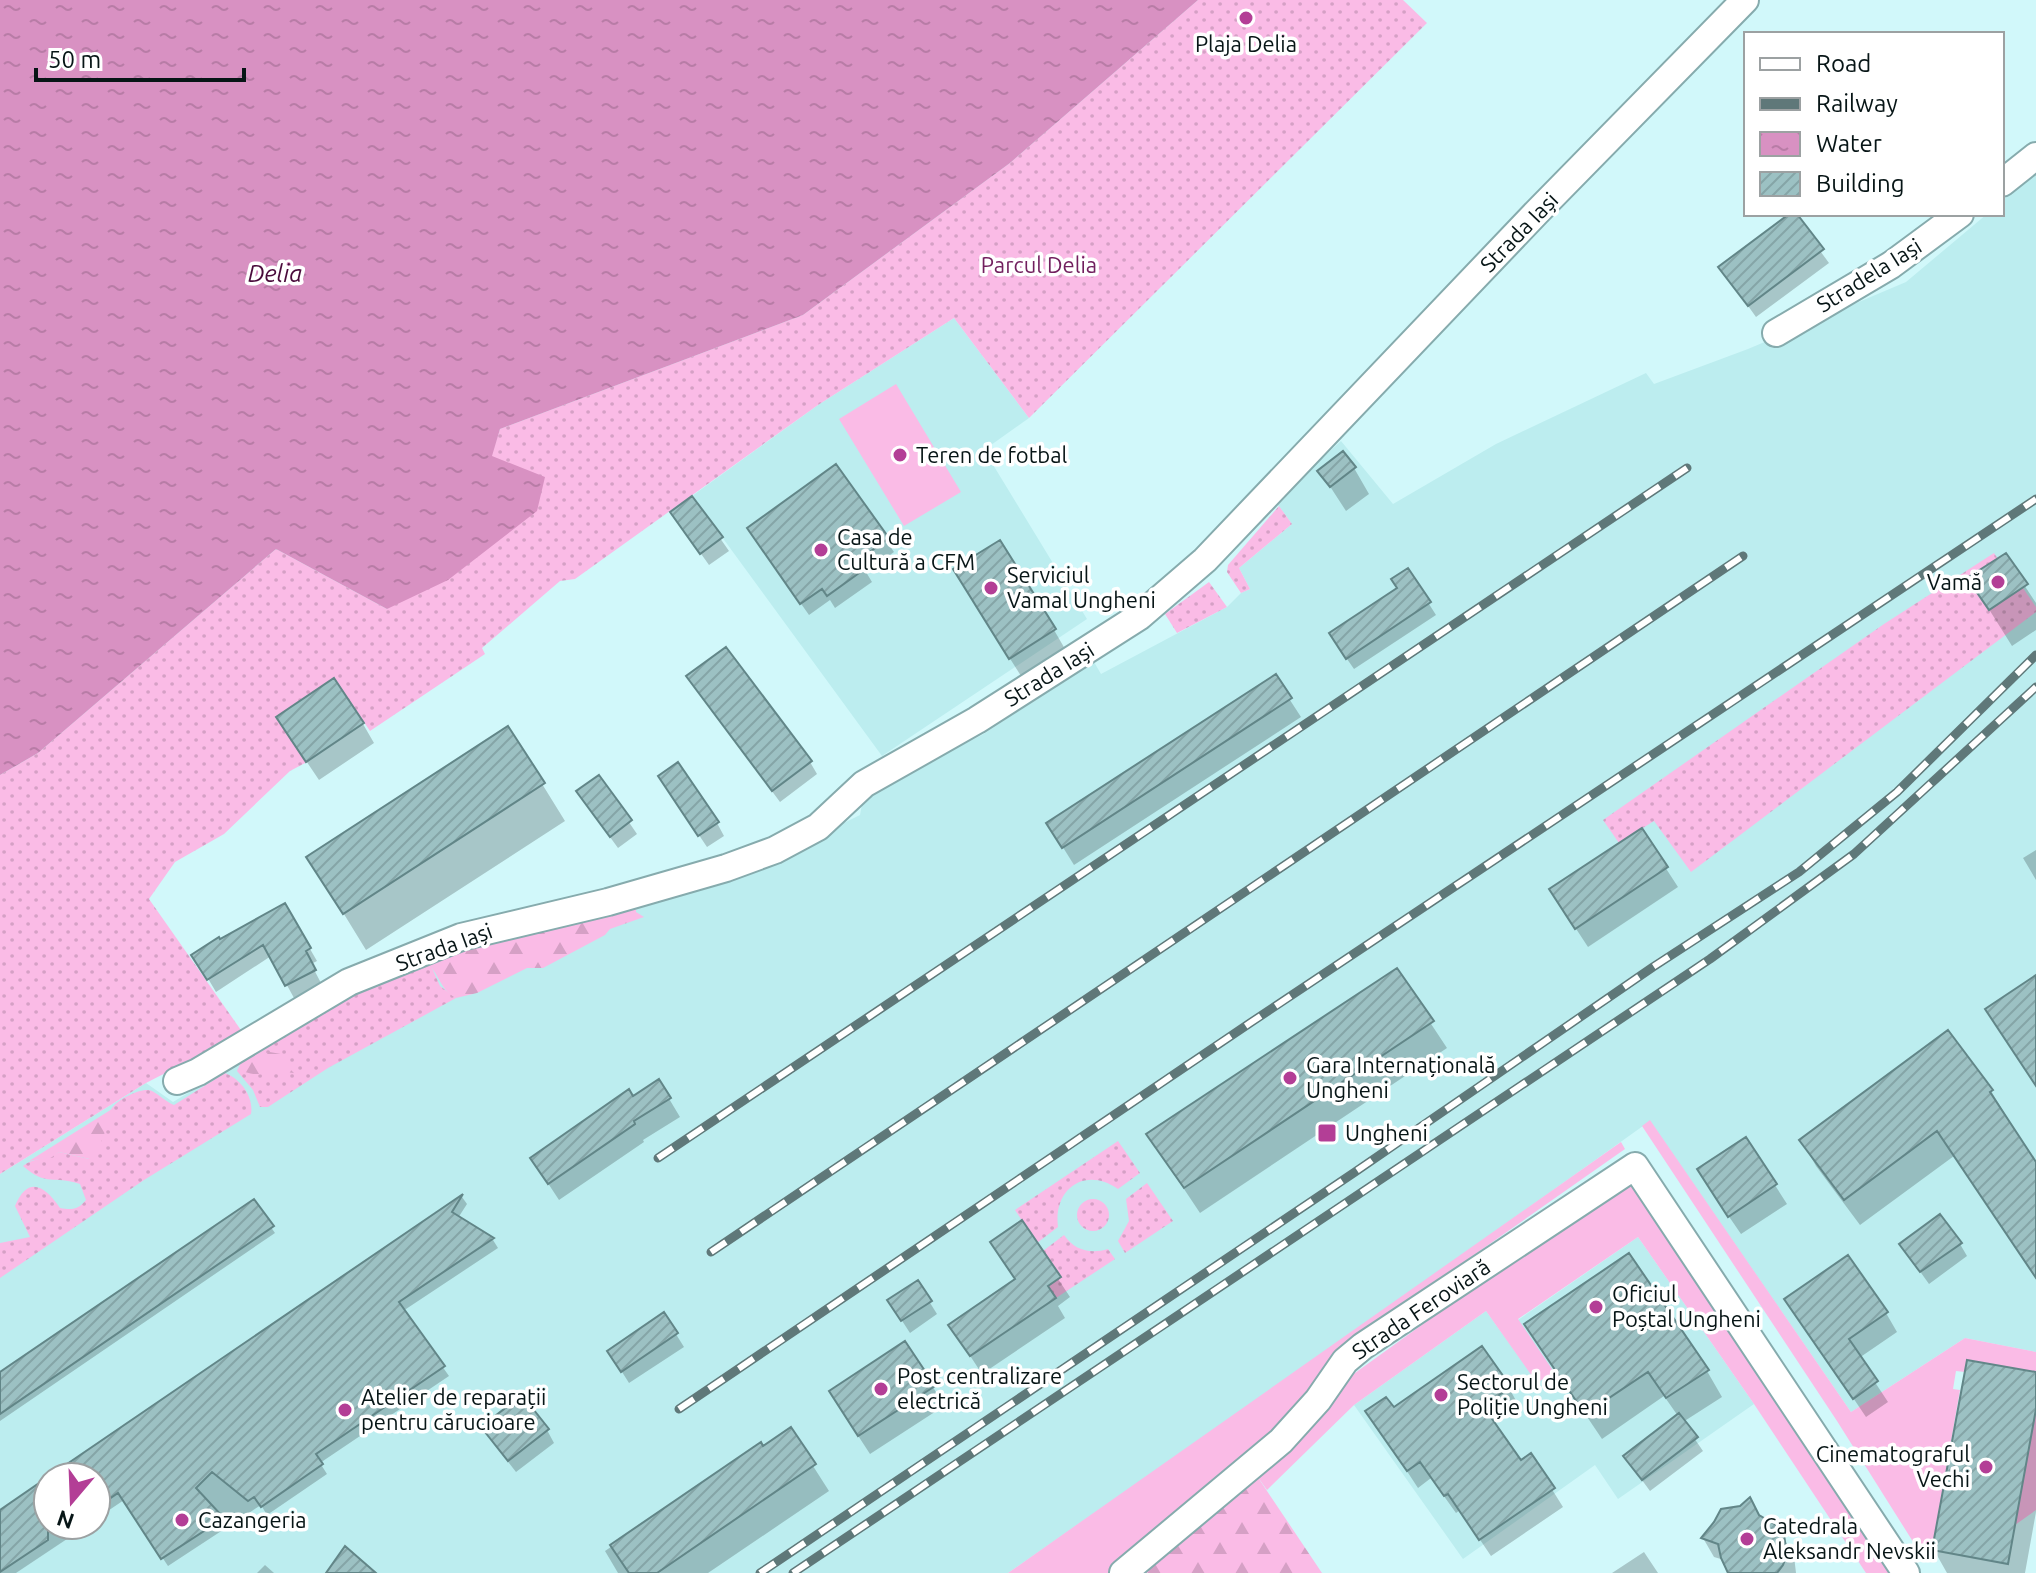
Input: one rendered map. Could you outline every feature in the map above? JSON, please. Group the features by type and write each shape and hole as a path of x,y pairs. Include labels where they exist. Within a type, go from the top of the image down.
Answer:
{"street":[{"name":"Strada Iași","path":"177,1081 198,1072 349,982 461,937 608,902 726,868 775,850 818,827 864,784 977,720 1140,616 1205,560 1745,0"},
{"path":"2004,181 2036,156"},
{"name":"Stradela Iași","path":"1776,333 1891,265 1957,216"},
{"name":"Strada Feroviară","path":"1123,1573 1281,1441 1318,1400 1345,1361 1363,1346 1635,1166 1906,1573"}],"shaded area":[{"path":"2036,173 2036,1352 1965,1338 1851,1412 1650,1121 1008,1573 0,1573 0,1174 146,1083 173,1102 384,974 724,882 860,815 864,794 982,735 1094,662 1101,674 1227,607 1250,589 1239,568 1292,524 1275,501 1341,441 1393,504 1496,444 1646,373 1654,384 1748,349 1906,282 1985,216 2004,216 2004,199"},
{"path":"954,318 1029,418 984,450 1087,619 882,756 692,496 818,405"},
{"path":"1638,1237 1754,1404 1618,1499 1595,1465 1463,1559 1354,1405 1486,1311 1538,1383 1518,1320"}],"green space":[{"name":"Parcul Delia","path":"1198,0 1403,0 1427,23 1029,418 954,318 818,405 575,579 560,581 482,648 485,654 370,731 334,678 276,717 307,762 290,771 224,834 175,862 149,899 243,1033 146,1083 0,1174 0,775 38,753 276,549 387,609 491,456 500,429 803,315 1010,163"},
{"name":"Teren de fotbal","path":"896,384 961,492 904,526 839,419"},
{"path":"1279,506 1292,524 1239,568 1250,589 1241,593 1227,572 1228,565"},
{"path":"1994,553 1998,559 1968,579 1988,610 2023,588 2036,612 1691,872 1654,821 1619,843 1603,820 1884,624"},
{"path":"1209,582 1227,607 1177,633 1165,614"},
{"path":"636,907 636,912 644,917 610,929 605,935 543,968 527,968 477,993 456,998 444,988 431,967 423,964 465,944"},
{"path":"428,959 440,986 456,998 328,1068 268,1107 260,1107 253,1090 237,1071 243,1058 328,1003"},
{"path":"270,1052 286,1055 288,1067 294,1073 245,1072 246,1060"},
{"path":"225,1073 245,1089 251,1114 144,1180 0,1278 0,1243 30,1237 15,1206 25,1190 37,1187 43,1190 60,1208 74,1208 86,1200 80,1184 44,1179 23,1166 59,1152 89,1159 101,1140 112,1108 125,1097 148,1090 174,1105"},
{"path":"112,1109 94,1160 59,1152 52,1157 29,1161"},
{"path":"1650,1120 1851,1412 1965,1338 2036,1352 2036,1372 1968,1360 1965,1372 1956,1371 1953,1389 1960,1390 1932,1550 1922,1556 1837,1421 1642,1126"},
{"path":"1118,1141 1140,1173 1118,1189 1094,1180 1074,1185 1061,1201 1058,1227 1037,1243 1015,1210"},
{"path":"1621,1142 1625,1149 1347,1344 1285,1425 1108,1573 1008,1573"},
{"path":"1147,1183 1173,1221 1125,1253 1118,1241 1129,1221 1126,1199"},
{"path":"1632,1184 1893,1573 1866,1573 1638,1237 1518,1319 1554,1372 1537,1383 1486,1311 1354,1405 1267,1490 1257,1476 1355,1373 1455,1301"},
{"path":"1093,1199 1105,1203 1109,1215 1105,1227 1093,1231 1081,1227 1077,1215 1081,1203"},
{"path":"1064,1235 1073,1245 1084,1250 1108,1249 1115,1259 1056,1298 1048,1286 1061,1277 1043,1251"},
{"path":"2036,1409 2036,1510 2015,1525"},
{"path":"1257,1476 1322,1573 1137,1573"}],"water":[{"name":"Delia","path":"0,0 1198,0 1010,163 803,315 500,429 492,456 545,477 537,511 448,580 387,609 276,549 38,753 0,775"}],"building":[{"path":"1786,216 1799,216 1824,249 1748,306 1718,267"},
{"path":"1343,451 1356,467 1330,487 1317,471"},
{"path":"836,464 889,538 860,559 866,568 827,596 822,589 800,604 747,528"},
{"path":"692,496 723,537 700,554 670,512"},
{"path":"1000,540 1056,629 1009,659 953,569"},
{"name":"Vamă","path":"2006,553 2028,584 1989,610 1967,578"},
{"path":"1408,568 1431,602 1346,659 1329,633 1397,588 1391,579"},
{"path":"726,647 812,761 772,791 686,676"},
{"path":"1276,674 1292,698 1062,848 1046,823"},
{"path":"334,678 364,723 306,762 276,717"},
{"path":"508,726 545,783 343,914 306,857"},
{"path":"678,762 719,822 698,836 658,776"},
{"path":"599,775 632,820 610,837 576,791"},
{"path":"1642,828 1668,867 1575,929 1549,889"},
{"path":"285,903 311,948 306,951 316,970 285,986 263,945 207,980 191,955"},
{"name":"Gara Internațională Ungheni","path":"1397,968 1434,1021 1184,1188 1146,1134"},
{"path":"2036,975 2036,1086 1985,1009"},
{"path":"1948,1030 1993,1090 1990,1092 2036,1162 2036,1278 1937,1131 1844,1200 1799,1140"},
{"path":"659,1079 671,1098 548,1184 530,1158 629,1089 633,1096"},
{"path":"1746,1137 1777,1184 1728,1217 1697,1169"},
{"path":"463,1194 452,1212 494,1238 399,1302 445,1366 316,1454 323,1464 261,1507 254,1497 248,1501 212,1472 196,1488 224,1518 161,1559 118,1493 112,1497 112,1461 71,1461"},
{"path":"254,1199 274,1226 0,1414 0,1372"},
{"path":"1940,1214 1962,1243 1920,1272 1899,1244"},
{"path":"1022,1220 1061,1277 1048,1286 1056,1298 970,1356 948,1325 1015,1279 990,1242"},
{"path":"1629,1253 1709,1370 1666,1398 1648,1372 1585,1414 1524,1324"},
{"path":"1848,1255 1888,1312 1849,1339 1878,1381 1853,1399 1784,1299"},
{"path":"918,1280 932,1301 901,1321 887,1300"},
{"path":"664,1312 678,1333 621,1372 607,1351"},
{"name":"Post centralizare electrică","path":"905,1341 935,1386 858,1436 829,1391"},
{"path":"1482,1346 1511,1387 1483,1406 1521,1460 1531,1453 1555,1488 1479,1540 1448,1494 1444,1496 1420,1462 1407,1471 1365,1411 1386,1397 1394,1407"},
{"name":"Cinematograful Vechi","path":"1967,1360 2036,1372 2036,1409 2008,1564 1932,1550"},
{"path":"522,1395 549,1429 508,1461 481,1427"},
{"path":"1679,1413 1698,1437 1642,1480 1623,1456"},
{"path":"791,1427 816,1464 657,1573 629,1573 610,1545 761,1442 763,1446"},
{"path":"32,1488 32,1541 46,1541 0,1572 0,1510"},
{"name":"Catedrala Aleksandr Nevskii","path":"1750,1497 1759,1515 1776,1525 1784,1535 1787,1554 1777,1573 1728,1573 1718,1544 1701,1538 1721,1509 1740,1506"},
{"path":"345,1546 376,1573 326,1573"}],"railway":[{"path":"658,1158 1687,468"},
{"path":"679,1409 1250,1023 2036,499"},
{"path":"711,1252 1743,556"},
{"path":"760,1573 1653,967 1799,872 1897,792 2036,655"},
{"path":"793,1573 1710,959 1854,854 2036,687"}],"place":[{"name":"Plaja Delia","path":"1246,18"},
{"name":"Teren de fotbal","path":"900,455"},
{"name":"Casa de Cultură a CFM","path":"821,550"},
{"name":"Vamă","path":"1998,582"},
{"name":"Serviciul Vamal Ungheni","path":"991,588"},
{"name":"Gara Internațională Ungheni","path":"1290,1078"},
{"name":"Ungheni","path":"1327,1133"},
{"name":"Oficiul Poștal Ungheni","path":"1596,1307"},
{"name":"Post centralizare electrică","path":"881,1389"},
{"name":"Sectorul de Poliție Ungheni","path":"1441,1395"},
{"name":"Atelier de reparații pentru cărucioare","path":"345,1410"},
{"name":"Cinematograful Vechi","path":"1986,1467"},
{"name":"Cazangeria","path":"182,1520"},
{"name":"Catedrala Aleksandr Nevskii","path":"1747,1539"}]}
